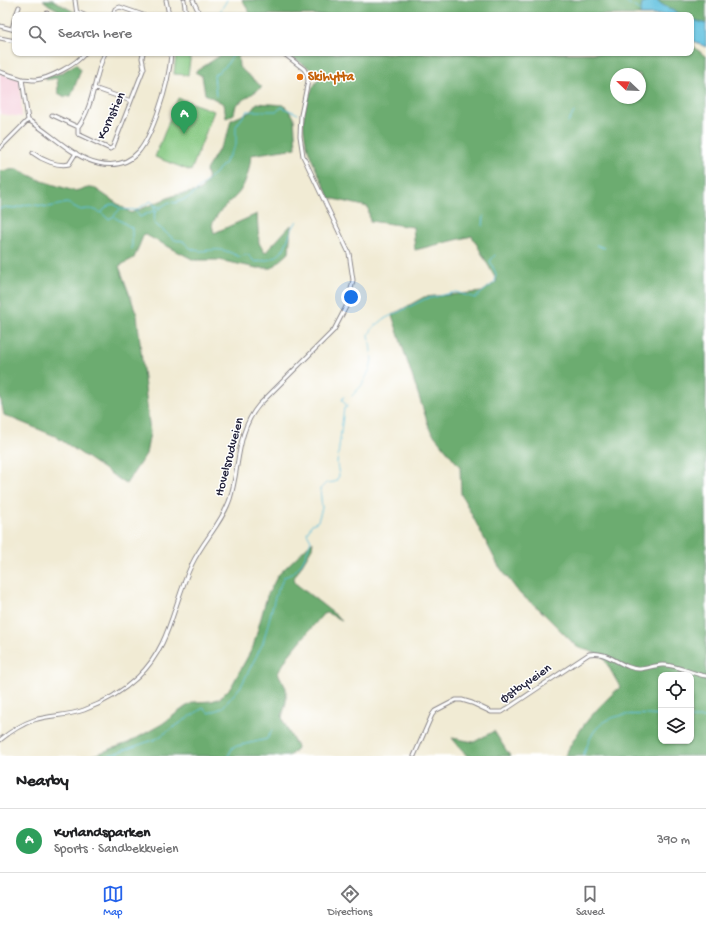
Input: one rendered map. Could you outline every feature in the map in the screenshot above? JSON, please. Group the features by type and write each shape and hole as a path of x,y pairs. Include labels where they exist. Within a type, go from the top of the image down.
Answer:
{"street":[{"path":"75,0 77,12"},
{"path":"166,0 168,12"},
{"path":"184,0 186,12"},
{"path":"193,0 199,12"},
{"path":"17,12 19,7"},
{"path":"114,12 120,7 134,12"},
{"path":"0,26 12,29"},
{"path":"0,38 12,40"},
{"path":"0,72 22,79 34,80 42,78 70,65 81,56"},
{"path":"52,115 78,127 87,110 94,88 97,70 104,56"},
{"name":"Kornstien","path":"78,127 78,134 110,149 118,134 144,68 142,56"},
{"path":"22,79 28,120 76,153 99,163 108,164 126,161 144,146 164,95 169,78 171,56"},
{"name":"Hovelsrudveien","path":"0,740 13,730 34,720 83,711 98,704 127,687 155,659 166,638 192,564 226,511 248,419 259,405 334,330 348,303 353,280 349,253 303,156 300,136 301,115 308,81 307,74 304,69 287,56"},
{"path":"94,88 131,101"},
{"path":"0,148 28,120"},
{"path":"33,153 43,159 64,165 69,164 76,153"},
{"name":"Østbyveien","path":"414,756 436,711 456,700 462,700 491,712 502,712 583,657 597,652 635,669 640,670 662,665 672,666 696,675 706,676"}],"shaded area":[{"path":"0,73 20,79 22,117 0,114"}],"green space":[{"path":"43,0 53,0 74,12 60,12"},
{"path":"242,0 649,0 644,2 655,12 249,12"},
{"path":"657,0 706,0 706,24 694,20 694,12 675,12 660,4"},
{"path":"694,47 706,57 706,756 565,756 582,727 620,687 602,655 577,647 538,608 520,594 498,565 461,494 460,467 430,430 392,315 424,297 482,292 497,281 472,236 415,250 413,227 370,221 368,207 330,198 315,168 305,139 305,109 310,94 319,78 290,56 694,56"},
{"path":"176,56 191,56 188,75 174,74"},
{"path":"219,56 238,56 239,67 262,87 236,105 234,114 226,118 224,104 205,94 202,76 195,72"},
{"path":"76,64 81,70 71,96 65,97 58,93 57,78 46,80 46,77 61,73"},
{"path":"178,98 214,111 191,171 155,157"},
{"path":"257,103 284,105 294,117 296,148 251,155 245,182 236,196 220,212 212,225 214,233 257,214 259,243 265,253 291,225 289,253 272,268 257,268 219,260 194,260 144,234 134,258 119,266 137,315 150,433 146,454 126,484 55,436 4,415 0,396 0,171 17,169 42,181 74,191 93,187 131,213 175,195 200,191 208,180 206,170 227,136 231,120 250,112"},
{"path":"313,541 312,548 294,578 295,583 342,620 327,613 323,614 288,656 278,673 286,688 286,702 282,717 297,747 296,750 289,756 91,756 128,743 162,724 194,702 212,701 220,698 231,687 253,647 267,596 278,575"},
{"path":"494,731 510,756 467,756 452,738 474,742"}],"water":[{"path":"649,0 657,0 676,12 641,12 642,4"},
{"path":"694,20 706,24 706,47 694,41"}],"waterway":[{"path":"220,12 227,0"},
{"path":"622,0 640,10"},
{"path":"216,96 214,75 226,66 232,56"},
{"path":"0,209 4,207 15,208 29,204 49,207 67,203 81,210 96,210 108,219 113,217 120,209 135,210 140,217 153,211 156,212 169,202 175,203 190,197 223,165 236,145 236,126 247,111 277,111 282,107 298,114"},
{"path":"568,123 574,112"},
{"path":"136,210 151,201 155,206 160,207"},
{"path":"102,212 109,205 114,204 120,208"},
{"path":"155,206 154,223 175,240 183,241 188,246 198,251 228,251 240,257 247,254 255,262 266,260 280,254 284,249 297,221"},
{"path":"483,226 484,216"},
{"path":"114,217 132,228 132,249"},
{"path":"596,245 604,248"},
{"path":"352,396 362,385 370,369 372,360 369,334 373,328 384,319 425,299 456,292 475,298 495,282 496,274 490,261 495,255"},
{"path":"107,756 156,739 203,708 209,713 222,708 241,686 263,643 275,597 284,577 290,575 299,567 307,551 311,540 307,533 311,525 318,521 322,508 320,489 326,483 335,482 339,476 337,463 344,408 347,407 342,399 344,397"},
{"path":"583,756 593,733 607,720 633,714 658,716"},
{"path":"694,718 706,718"},
{"path":"228,756 233,747 267,739 272,730"}],"place":[{"name":"Skihytta","path":"300,77"},
{"name":"Kurlandsparken","path":"184,134"}]}
